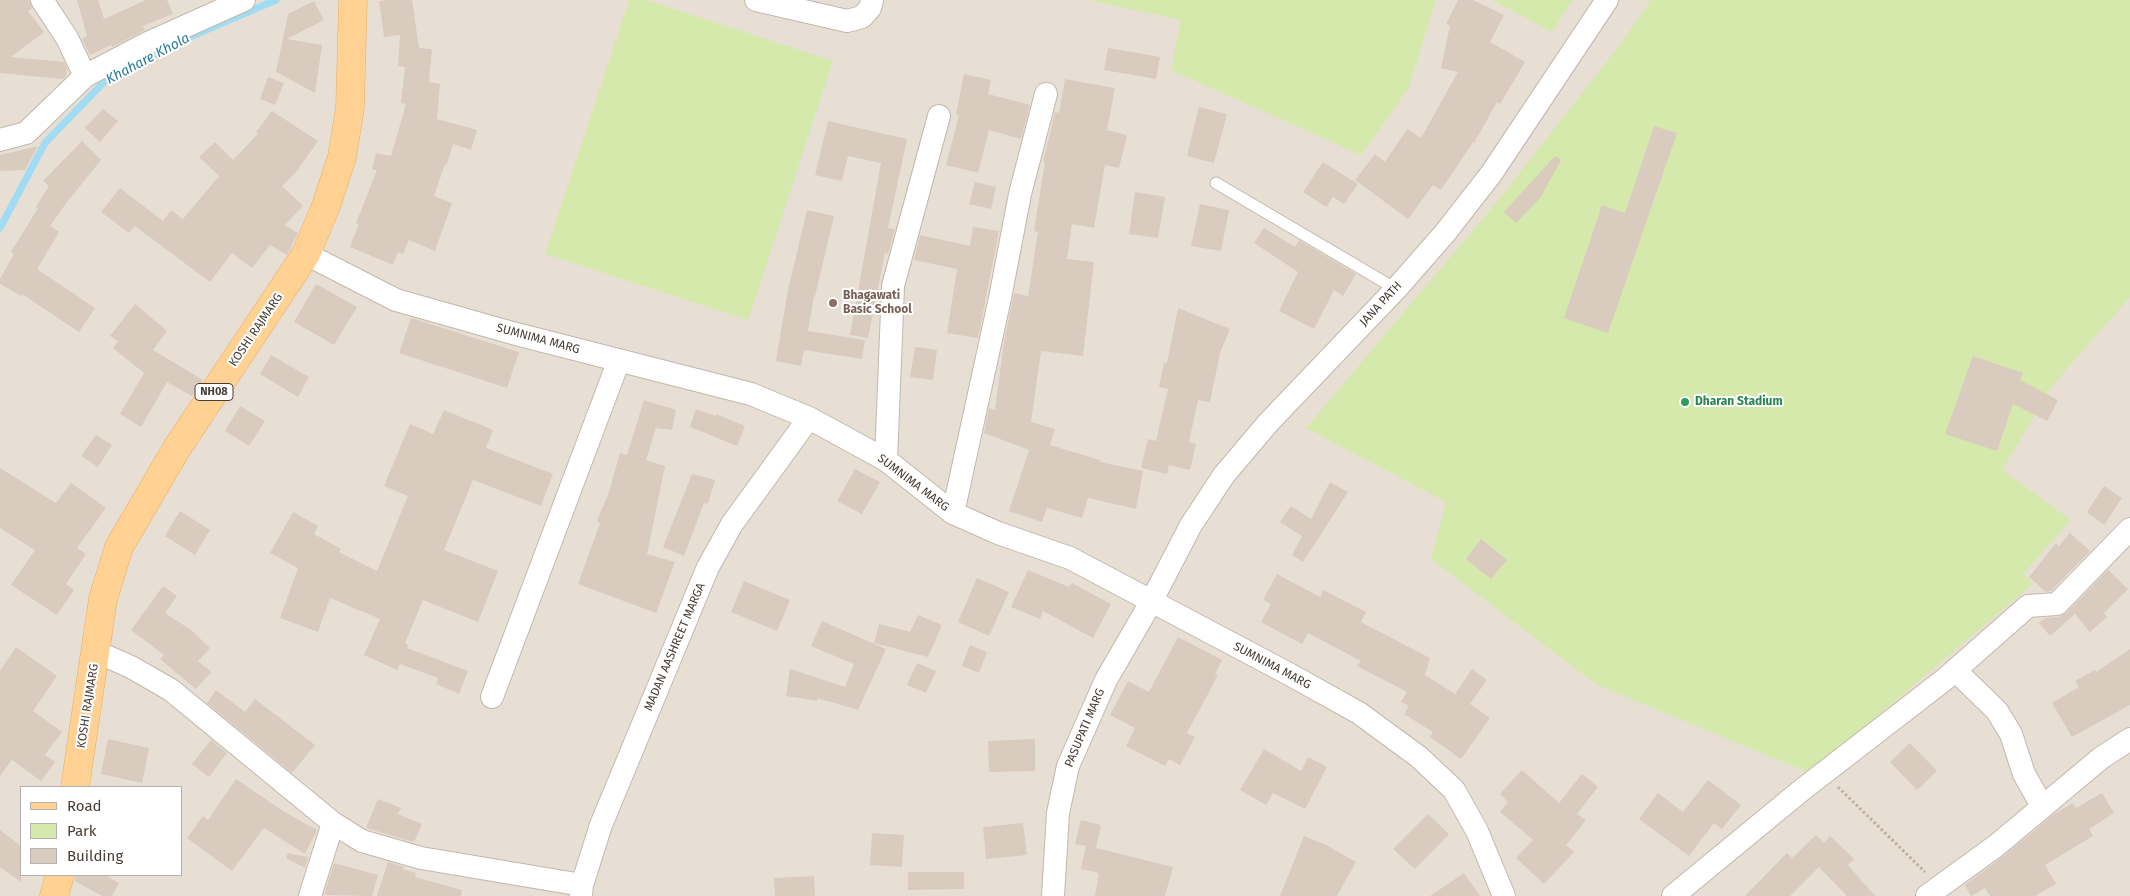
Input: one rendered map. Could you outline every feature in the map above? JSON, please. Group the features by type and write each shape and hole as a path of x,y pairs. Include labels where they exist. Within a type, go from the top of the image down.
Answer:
{"main road":[{"name":"KOSHI RAJMARG","path":"75,786 97,652 103,598 119,547 177,448 306,254 342,157 350,108 353,0"},
{"path":"54,896 60,876"}],"street":[{"path":"42,0 67,38 85,76"},
{"path":"0,140 26,133 85,76 148,43 244,0"},
{"path":"756,0 846,21 862,17 870,8 872,0"},
{"name":"JANA PATH","path":"1151,602 1191,525 1224,475 1268,423 1396,288 1445,233 1491,174 1607,0"},
{"path":"953,513 1000,298 1020,194 1046,94"},
{"path":"886,460 893,286 939,116"},
{"name":"SUMNIMA MARG","path":"306,254 396,300 516,334 751,394 809,418 886,460 953,513 998,533 1070,558 1358,713 1419,758 1454,790 1477,831 1504,896"},
{"path":"492,697 619,360"},
{"name":"MADAN AASHREET MARGA","path":"581,890 601,825 708,567 732,524 809,418"},
{"path":"1673,896 1803,789 1955,670 2028,606 2057,604 2130,530"},
{"name":"PASUPATI MARG","path":"1054,896 1058,813 1068,766 1106,680 1151,602"},
{"path":"97,652 131,667 171,690 333,824 362,841 421,858 581,890"},
{"path":"1955,670 1997,711 2011,734 2024,774 2042,806"},
{"path":"1934,891 1997,845 2101,758 2130,740"},
{"path":"310,896 333,824"}],"lane":[{"path":"1216,183 1396,288"}],"path":[{"path":"1824,774 1934,891"}],"shaded area":[{"path":"0,0 2130,0 2130,896 0,896"}],"green space":[{"path":"629,0 647,0 833,61 748,320 545,254"},
{"path":"1088,0 1436,0 1408,89 1361,155 1171,70 1181,20"},
{"path":"1492,0 1572,0 1552,32"},
{"name":"Dharan Stadium","path":"1651,0 2130,0 2130,297 2052,386 2002,470 2071,520 2023,574 2034,583 1810,773 1597,685 1431,559 1446,502 1306,428 1496,203 1619,46"}],"building":[{"path":"0,0 29,0 32,8 28,11 44,32 11,57 64,62 67,68 66,76 63,79 0,73"},
{"path":"77,0 98,0 104,19 146,0 167,0 173,14 143,26 145,30 112,47 111,45 90,55 82,39 87,36"},
{"path":"412,0 419,48 432,49 429,82 440,84 437,119 477,130 471,150 453,144 447,164 445,164 434,196 452,203 435,251 409,240 403,254 398,252 393,265 350,247 359,224 356,223 377,170 372,169 376,153 391,156 406,104 401,103 405,67 398,66 400,35 384,37 379,1"},
{"path":"1458,0 1473,0 1504,15 1490,42 1525,62 1500,104 1497,102 1474,143 1441,190 1433,185 1408,219 1355,180 1375,154 1385,162 1407,129 1421,138 1458,72 1441,68 1450,26 1446,24"},
{"path":"314,1 324,20 287,39 322,45 315,93 276,72 288,14"},
{"path":"1108,48 1160,57 1156,79 1104,70"},
{"path":"964,74 991,80 988,94 1030,105 1021,139 989,130 978,173 946,165 959,115 956,114"},
{"path":"268,77 284,83 275,105 260,99"},
{"path":"1065,79 1115,88 1107,130 1127,135 1119,168 1105,165 1094,228 1072,224 1067,259 1094,262 1083,356 1041,351 1031,422 1055,429 1050,445 1100,460 1100,462 1143,471 1136,509 1088,498 1082,518 1047,508 1042,522 1009,511 1029,450 984,433 989,408 995,410 1004,342 1014,293 1028,296 1038,232 1034,231 1045,162 1043,162 1055,112 1059,113"},
{"path":"1199,107 1227,114 1214,163 1187,156"},
{"path":"103,109 118,121 100,142 85,128"},
{"path":"272,111 318,141 296,172 282,186 303,206 285,225 298,233 287,255 270,245 252,268 232,253 210,282 135,226 129,233 101,212 120,188 163,221 171,210 183,219 219,176 199,157 215,142 233,160 258,134 256,132"},
{"path":"828,121 907,139 888,228 895,229 888,254 885,253 868,338 850,335 881,163 848,156 842,181 815,175"},
{"path":"1654,126 1677,133 1608,333 1564,318 1602,205 1625,213"},
{"path":"82,141 101,160 50,226 59,232 37,269 95,308 79,332 22,294 21,296 0,284 0,279 14,254 11,252 49,186 43,181"},
{"path":"38,146 25,170 0,171 0,155"},
{"path":"1555,156 1561,160 1540,198 1516,223 1504,212"},
{"path":"1323,162 1358,184 1344,204 1333,197 1326,207 1303,192"},
{"path":"975,182 996,187 991,209 969,204"},
{"path":"1135,192 1165,197 1158,238 1129,234"},
{"path":"1200,204 1229,210 1221,251 1191,246"},
{"path":"807,210 834,216 814,296 808,331 865,340 862,359 804,350 801,366 776,361 788,290"},
{"path":"973,227 999,231 978,338 947,333 957,269 914,260 920,235 970,246"},
{"path":"1264,228 1295,247 1299,240 1356,274 1343,296 1334,290 1314,329 1279,311 1298,272 1254,243"},
{"path":"316,284 357,307 334,345 294,322"},
{"path":"135,304 167,331 153,350 203,380 192,396 167,382 141,427 120,414 144,373 113,348 118,341 110,336"},
{"path":"1178,308 1230,329 1220,353 1210,402 1198,400 1189,442 1196,444 1190,470 1169,465 1167,474 1141,468 1148,439 1156,441 1168,389 1159,387 1164,363 1167,363"},
{"path":"411,318 519,352 507,388 399,353"},
{"path":"915,347 937,350 933,380 910,377"},
{"path":"271,355 309,377 298,397 260,374"},
{"path":"1973,356 2023,373 2020,380 2058,400 2047,421 2013,404 1997,451 1945,434"},
{"path":"644,400 676,410 672,430 656,428 646,460 665,466 647,554 675,562 656,613 578,584 600,523 597,521 609,492 620,453 627,455"},
{"path":"240,406 265,421 249,446 225,431"},
{"path":"696,409 715,416 716,414 745,426 737,446 690,427"},
{"path":"444,410 493,430 486,448 553,474 541,506 473,480 444,550 498,571 478,622 423,600 405,643 408,645 407,648 468,671 459,694 436,684 438,678 400,664 397,670 364,655 380,619 330,598 318,632 280,618 298,568 270,553 293,512 318,526 314,534 341,549 339,552 377,571 408,496 384,486 410,424 433,434"},
{"path":"96,435 112,445 98,467 81,456"},
{"path":"0,468 56,503 71,483 106,508 77,548 86,554 66,584 74,590 57,615 11,585 35,550 0,528"},
{"path":"855,469 880,482 862,514 837,501"},
{"path":"692,474 715,480 708,504 704,503 684,556 663,547"},
{"path":"1330,482 1348,492 1303,562 1292,555 1302,536 1280,522 1291,506 1311,519"},
{"path":"2104,486 2122,498 2104,525 2087,512"},
{"path":"180,511 210,530 195,555 165,536"},
{"path":"2070,533 2090,551 2051,591 2046,592 2029,577 2056,543 2059,546"},
{"path":"1481,539 1507,560 1491,579 1466,559"},
{"path":"1028,570 1069,587 1072,583 1111,604 1093,638 1043,611 1040,619 1011,607"},
{"path":"2108,570 2128,589 2104,613 2107,617 2090,632 2075,614 2050,636 2039,623 2045,618 2058,617 2066,613"},
{"path":"1277,574 1320,597 1323,590 1366,612 1361,622 1430,658 1425,675 1455,694 1472,669 1487,680 1470,704 1490,718 1461,759 1430,737 1433,732 1404,714 1409,706 1401,702 1407,692 1357,666 1361,661 1308,633 1302,644 1261,622 1271,604 1263,600"},
{"path":"977,578 1009,592 989,636 958,622"},
{"path":"744,581 790,600 777,631 731,612"},
{"path":"163,586 177,596 165,613 191,630 210,648 198,661 211,672 196,689 160,659 164,655 131,630"},
{"path":"918,615 942,625 928,657 874,643 879,624 910,632"},
{"path":"822,621 886,649 858,710 818,698 817,701 786,696 790,669 845,687 854,664 811,646"},
{"path":"1178,637 1222,660 1215,674 1218,675 1187,733 1195,737 1180,765 1169,759 1165,766 1126,746 1135,728 1110,715 1128,681 1149,692"},
{"path":"970,645 987,652 979,673 962,666"},
{"path":"16,647 57,676 33,711 62,732 45,755 55,762 41,781 12,760 0,776 0,671"},
{"path":"2130,649 2130,705 2072,737 2052,703 2079,687 2075,681 2095,670 2096,672"},
{"path":"917,663 936,671 926,693 907,685"},
{"path":"216,690 245,712 255,699 315,745 292,773 207,703"},
{"path":"108,739 149,748 142,783 101,774"},
{"path":"1035,739 1035,771 989,772 988,741"},
{"path":"211,740 227,753 209,777 192,764"},
{"path":"1910,743 1937,771 1917,790 1890,762"},
{"path":"1264,749 1301,771 1308,757 1327,767 1305,809 1273,793 1266,805 1240,790"},
{"path":"1522,770 1559,803 1582,774 1598,787 1577,814 1586,820 1566,845 1574,852 1544,884 1516,858 1533,840 1500,812 1508,802 1500,794"},
{"path":"236,779 283,811 317,830 305,854 264,828 232,871 187,838 203,816 208,820"},
{"path":"1708,780 1741,805 1722,829 1714,823 1689,856 1639,819 1658,793 1683,812"},
{"path":"2102,793 2114,813 2089,829 2093,836 2045,865 2056,884 2035,896 1990,896 1985,888 1971,896 1965,885 2054,814 2073,803 2076,808"},
{"path":"378,799 401,808 398,814 422,824 414,842 366,828"},
{"path":"1428,814 1449,834 1415,869 1393,849"},
{"path":"1081,820 1101,825 1096,848 1173,867 1165,896 1095,896 1099,873 1081,869 1086,846 1075,844"},
{"path":"1023,823 1027,855 986,859 983,827"},
{"path":"0,830 20,845 21,882 0,867"},
{"path":"872,833 904,835 902,867 870,865"},
{"path":"1816,835 1824,843 1830,836 1854,859 1848,865 1875,896 1847,896 1819,867 1790,896 1745,896 1787,853 1792,858"},
{"path":"1304,836 1324,844 1356,862 1337,896 1280,896"},
{"path":"288,853 308,857 305,868 286,858"},
{"path":"388,862 416,873 415,877 462,890 461,896 377,896"},
{"path":"334,863 378,875 372,896 324,895"},
{"path":"908,872 964,872 964,889 908,890"},
{"path":"1464,873 1480,896 1430,896"},
{"path":"75,876 107,876 119,883 112,896 102,896 75,881"},
{"path":"814,876 815,896 775,896 774,878"}],"waterway":[{"name":"Khahare Khola","path":"0,228 45,143 105,81 183,40 276,0"}],"place":[{"name":"Bhagawati Basic School","path":"833,303"},
{"name":"Dharan Stadium","path":"1685,402"}]}
